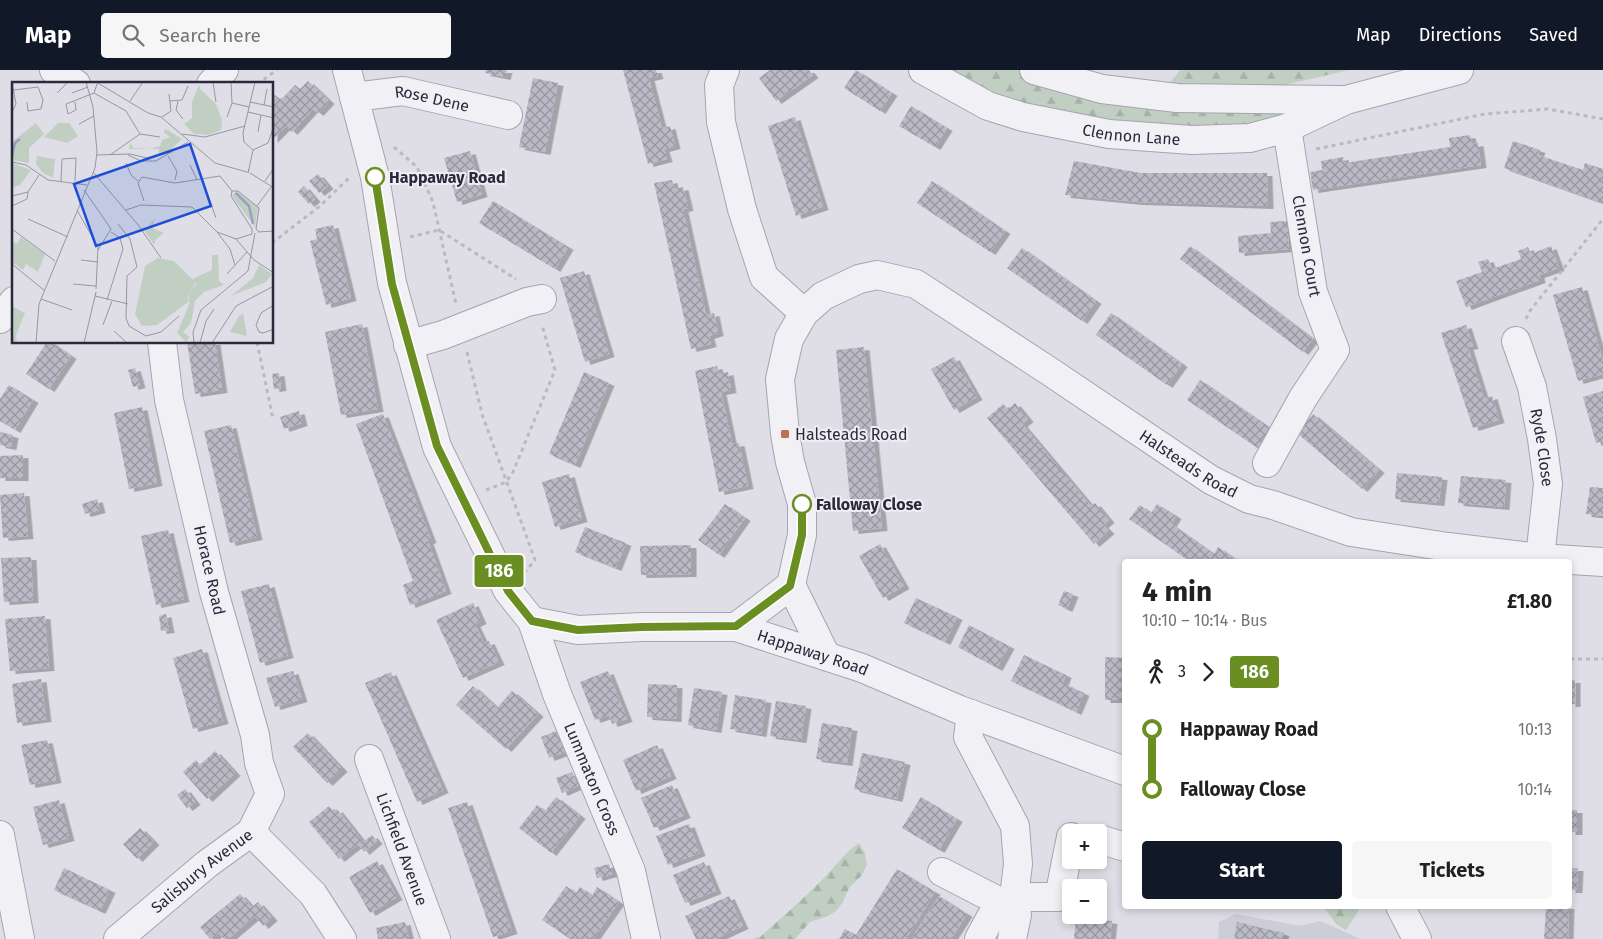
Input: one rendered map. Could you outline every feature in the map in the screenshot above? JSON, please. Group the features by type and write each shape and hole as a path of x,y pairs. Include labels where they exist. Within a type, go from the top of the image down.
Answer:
{"street":[{"path":"54,70 73,82"},
{"path":"213,82 224,70"},
{"path":"347,70 374,173 392,284 437,446 508,591 532,621"},
{"path":"725,70 719,85 721,122 742,210 764,277 804,313"},
{"name":"Clennon Lane","path":"923,70 988,106 1023,117 1109,134 1192,140 1250,138 1287,128 1346,100 1459,70"},
{"name":"Clennon Lane","path":"1034,70 1102,90 1177,98 1346,100"},
{"name":"Rose Dene","path":"354,97 402,91 508,115"},
{"name":"Clennon Court","path":"1267,463 1303,398 1335,350 1312,292 1287,128"},
{"name":"Halsteads Road","path":"790,586 802,535 802,504 790,462 785,434 780,379 789,339 804,313 822,296 859,279 877,275 916,284 1211,480 1249,499 1273,505 1351,532 1448,547 1556,559"},
{"path":"408,345 443,335 527,302 538,300"},
{"path":"0,319 12,304"},
{"name":"Ryde Close","path":"1516,341 1532,388 1548,484 1540,558"},
{"name":"Horace Road","path":"162,344 169,400 214,592 255,735 259,763 270,794"},
{"name":"Halsteads Road","path":"1572,560 1603,562"},
{"path":"736,626 790,586 826,656"},
{"name":"Happaway Road","path":"532,621 578,630 736,626 862,668 970,714 1122,770"},
{"name":"Lummaton Cross","path":"532,621 557,694 631,871 646,939"},
{"path":"970,714 968,737 1015,826 1018,864 1010,901 991,918 979,939"},
{"name":"Lichfield Avenue","path":"369,759 436,939"},
{"name":"Salisbury Avenue","path":"118,939 207,864 251,832 270,794"},
{"path":"251,832 312,894 342,939"},
{"path":"0,835 20,939"},
{"path":"1107,841 1122,846"},
{"path":"942,872 1010,901 1062,898"},
{"path":"1010,901 1017,915 1012,939"},
{"path":"1402,909 1417,939"}],"path":[{"path":"260,82 277,70"},
{"path":"1322,148 1484,114 1548,109 1603,119"},
{"path":"274,241 320,206 351,176 374,173"},
{"path":"1516,341 1528,312 1603,219"},
{"path":"385,243 439,230 532,289 538,300 555,370 513,472 506,482 464,499"},
{"path":"257,344 273,419"},
{"path":"1572,659 1603,659"}],"shaded area":[{"path":"1236,914 1301,926 1320,921 1361,939 1218,939 1219,922"}],"green space":[{"path":"923,70 1034,70 1102,89 1346,100 1287,128 1109,134"},
{"path":"1180,70 1349,70 1276,87 1169,84"},
{"path":"859,843 865,853 867,865 862,875 849,888 843,902 836,911 810,922 795,939 753,939 761,936 791,909"},
{"path":"1325,909 1359,909 1346,930 1336,924"}],"building":[{"path":"486,70 507,70 505,77 485,73"},
{"path":"623,70 656,70 658,76 649,78 662,128 670,126 675,146 664,149 667,159 648,164"},
{"path":"770,70 809,70 813,75 776,101 759,78"},
{"path":"856,70 892,93 880,111 844,88"},
{"path":"533,78 558,83 545,152 519,147"},
{"path":"308,81 329,101 318,113 313,109 292,132 286,126 274,138 274,96 281,100 295,85 300,89"},
{"path":"911,106 947,128 935,147 899,126"},
{"path":"795,117 823,207 796,216 768,126"},
{"path":"1470,135 1472,144 1478,143 1481,165 1313,190 1310,172 1322,170 1321,161 1343,157 1344,163 1450,147 1449,138"},
{"path":"1513,141 1540,150 1538,155 1583,170 1585,163 1603,169 1603,203 1504,168"},
{"path":"470,151 482,194 457,202 444,158"},
{"path":"1074,161 1141,173 1267,173 1268,206 1137,202 1065,195"},
{"path":"318,174 328,186 319,193 309,181"},
{"path":"672,180 674,189 683,187 688,208 683,209 706,315 714,313 718,333 709,336 711,344 691,349 654,183"},
{"path":"932,181 1005,231 990,252 917,203"},
{"path":"304,186 315,199 309,204 298,192"},
{"path":"493,201 568,247 555,269 479,223"},
{"path":"1287,221 1289,249 1239,253 1238,236 1271,233 1270,222"},
{"path":"333,225 351,298 326,305 310,241 317,239 315,229"},
{"path":"1190,246 1313,339 1303,352 1180,259"},
{"path":"1551,246 1559,268 1539,275 1540,280 1466,307 1456,281 1482,272 1478,262 1488,259 1492,269 1521,259 1518,251 1528,247 1531,254"},
{"path":"1022,248 1096,301 1082,321 1007,268"},
{"path":"584,271 609,354 585,362 560,278"},
{"path":"1582,287 1603,361 1603,374 1578,381 1553,295"},
{"path":"1111,313 1182,364 1167,385 1096,335"},
{"path":"362,324 378,409 341,415 325,332"},
{"path":"1466,325 1473,346 1468,347 1484,398 1492,396 1499,420 1473,428 1441,333"},
{"path":"46,344 54,344 71,356 49,389 26,374"},
{"path":"187,344 215,344 222,390 195,394"},
{"path":"864,347 882,528 853,531 836,350"},
{"path":"954,357 977,397 954,410 931,369"},
{"path":"717,366 719,374 728,372 731,390 721,392 732,444 739,443 748,486 719,492 695,371"},
{"path":"135,368 140,385 133,387 128,370"},
{"path":"584,372 609,383 575,465 549,454"},
{"path":"279,373 281,388 274,389 272,374"},
{"path":"1200,380 1273,430 1259,449 1187,400"},
{"path":"9,385 33,400 15,430 0,421 0,399"},
{"path":"1603,391 1603,441 1596,443 1583,397"},
{"path":"1015,403 1028,419 1022,424 1091,506 1095,503 1109,520 1103,525 1109,531 1094,544 987,418 1003,404 1008,409"},
{"path":"142,407 157,483 129,489 114,413"},
{"path":"299,411 302,423 284,429 280,417"},
{"path":"383,414 431,540 428,541 446,591 410,605 403,585 413,581 356,424"},
{"path":"1313,414 1379,470 1362,489 1297,433"},
{"path":"231,425 257,537 230,543 204,431"},
{"path":"0,432 13,435 11,447 0,445"},
{"path":"23,455 23,478 0,478 0,456"},
{"path":"1397,473 1442,477 1439,503 1395,499"},
{"path":"569,474 582,519 555,527 542,482"},
{"path":"1461,476 1506,480 1504,507 1458,503"},
{"path":"1590,487 1603,488 1603,516 1586,514"},
{"path":"24,493 28,536 3,538 0,495"},
{"path":"97,499 100,510 85,514 82,504"},
{"path":"725,504 745,518 719,555 698,540"},
{"path":"1157,504 1176,516 1171,524 1214,554 1218,547 1235,559 1186,559 1129,519 1140,505 1151,513"},
{"path":"585,527 626,543 616,568 575,552"},
{"path":"168,530 184,599 156,605 141,536"},
{"path":"880,544 904,586 883,598 859,556"},
{"path":"691,545 691,574 641,575 640,546"},
{"path":"31,557 33,600 4,602 1,558"},
{"path":"269,584 288,655 260,663 241,591"},
{"path":"1064,591 1073,594 1067,609 1058,605"},
{"path":"916,598 957,617 945,642 904,623"},
{"path":"473,603 481,621 475,624 484,643 489,641 499,662 463,678 436,620"},
{"path":"166,614 169,630 161,631 159,616"},
{"path":"45,616 49,668 10,671 5,619"},
{"path":"969,625 1009,646 997,668 958,647"},
{"path":"202,649 223,721 193,729 173,658"},
{"path":"1024,655 1066,675 1063,683 1084,693 1076,712 1011,681"},
{"path":"1105,657 1122,658 1122,700 1105,700"},
{"path":"293,671 302,699 275,707 266,678"},
{"path":"608,671 627,719 612,724 609,715 595,720 580,682"},
{"path":"391,672 443,790 417,802 365,683"},
{"path":"41,679 46,719 17,723 12,684"},
{"path":"1572,680 1575,680 1575,704 1572,704"},
{"path":"648,684 677,685 676,719 647,717"},
{"path":"473,686 497,708 512,691 538,714 506,749 456,705"},
{"path":"694,688 722,692 716,730 688,725"},
{"path":"735,695 766,700 761,734 730,729"},
{"path":"776,701 806,706 801,740 770,736"},
{"path":"822,723 852,728 847,763 816,759"},
{"path":"556,731 565,752 549,758 541,737"},
{"path":"308,733 342,769 327,783 293,747"},
{"path":"47,740 56,780 30,785 21,745"},
{"path":"657,745 671,776 636,791 623,760"},
{"path":"215,751 235,773 207,799 183,772 196,760 200,765"},
{"path":"862,753 905,762 897,799 854,789"},
{"path":"572,772 578,786 562,793 556,778"},
{"path":"672,785 685,815 654,828 641,798"},
{"path":"185,789 195,802 187,808 177,795"},
{"path":"556,797 580,816 551,853 519,828 537,805 545,811"},
{"path":"921,797 957,819 939,850 902,828"},
{"path":"59,800 69,838 43,845 33,807"},
{"path":"467,802 512,931 493,937 448,808"},
{"path":"329,806 334,812 337,809 363,842 372,835 377,841 364,852 358,844 339,859 309,822"},
{"path":"1572,810 1577,810 1577,832 1572,832"},
{"path":"689,824 700,853 668,865 656,836"},
{"path":"140,828 154,842 137,859 123,844"},
{"path":"377,861 397,897 370,913 349,877"},
{"path":"704,862 716,891 685,903 673,875"},
{"path":"609,864 612,874 597,878 594,868"},
{"path":"64,868 110,890 100,911 54,890"},
{"path":"1572,868 1578,868 1577,890 1572,890"},
{"path":"897,869 935,892 906,939 839,939 845,929 856,935"},
{"path":"566,886 576,893 580,887 592,896 597,887 619,902 593,939 570,939 542,920"},
{"path":"240,894 252,907 258,902 272,918 263,926 255,916 228,939 224,939 219,933 210,939 200,927"},
{"path":"729,896 743,926 715,939 696,939 685,916"},
{"path":"939,896 967,914 951,939 911,939"},
{"path":"1546,909 1569,909 1568,939 1544,939"},
{"path":"1107,920 1112,921 1110,939 1074,939 1075,924 1107,924"},
{"path":"405,922 409,939 378,939 376,928"},
{"path":"1237,922 1284,933 1282,939 1234,939"}],"bus line":[{"name":"186","path":"375,177 392,284 437,446 508,591 532,621 578,630 736,626 790,586 802,535 802,504"}],"place":[{"name":"Happaway Road","path":"375,177"},
{"name":"Halsteads Road","path":"785,434"},
{"name":"Falloway Close","path":"802,504"}]}
